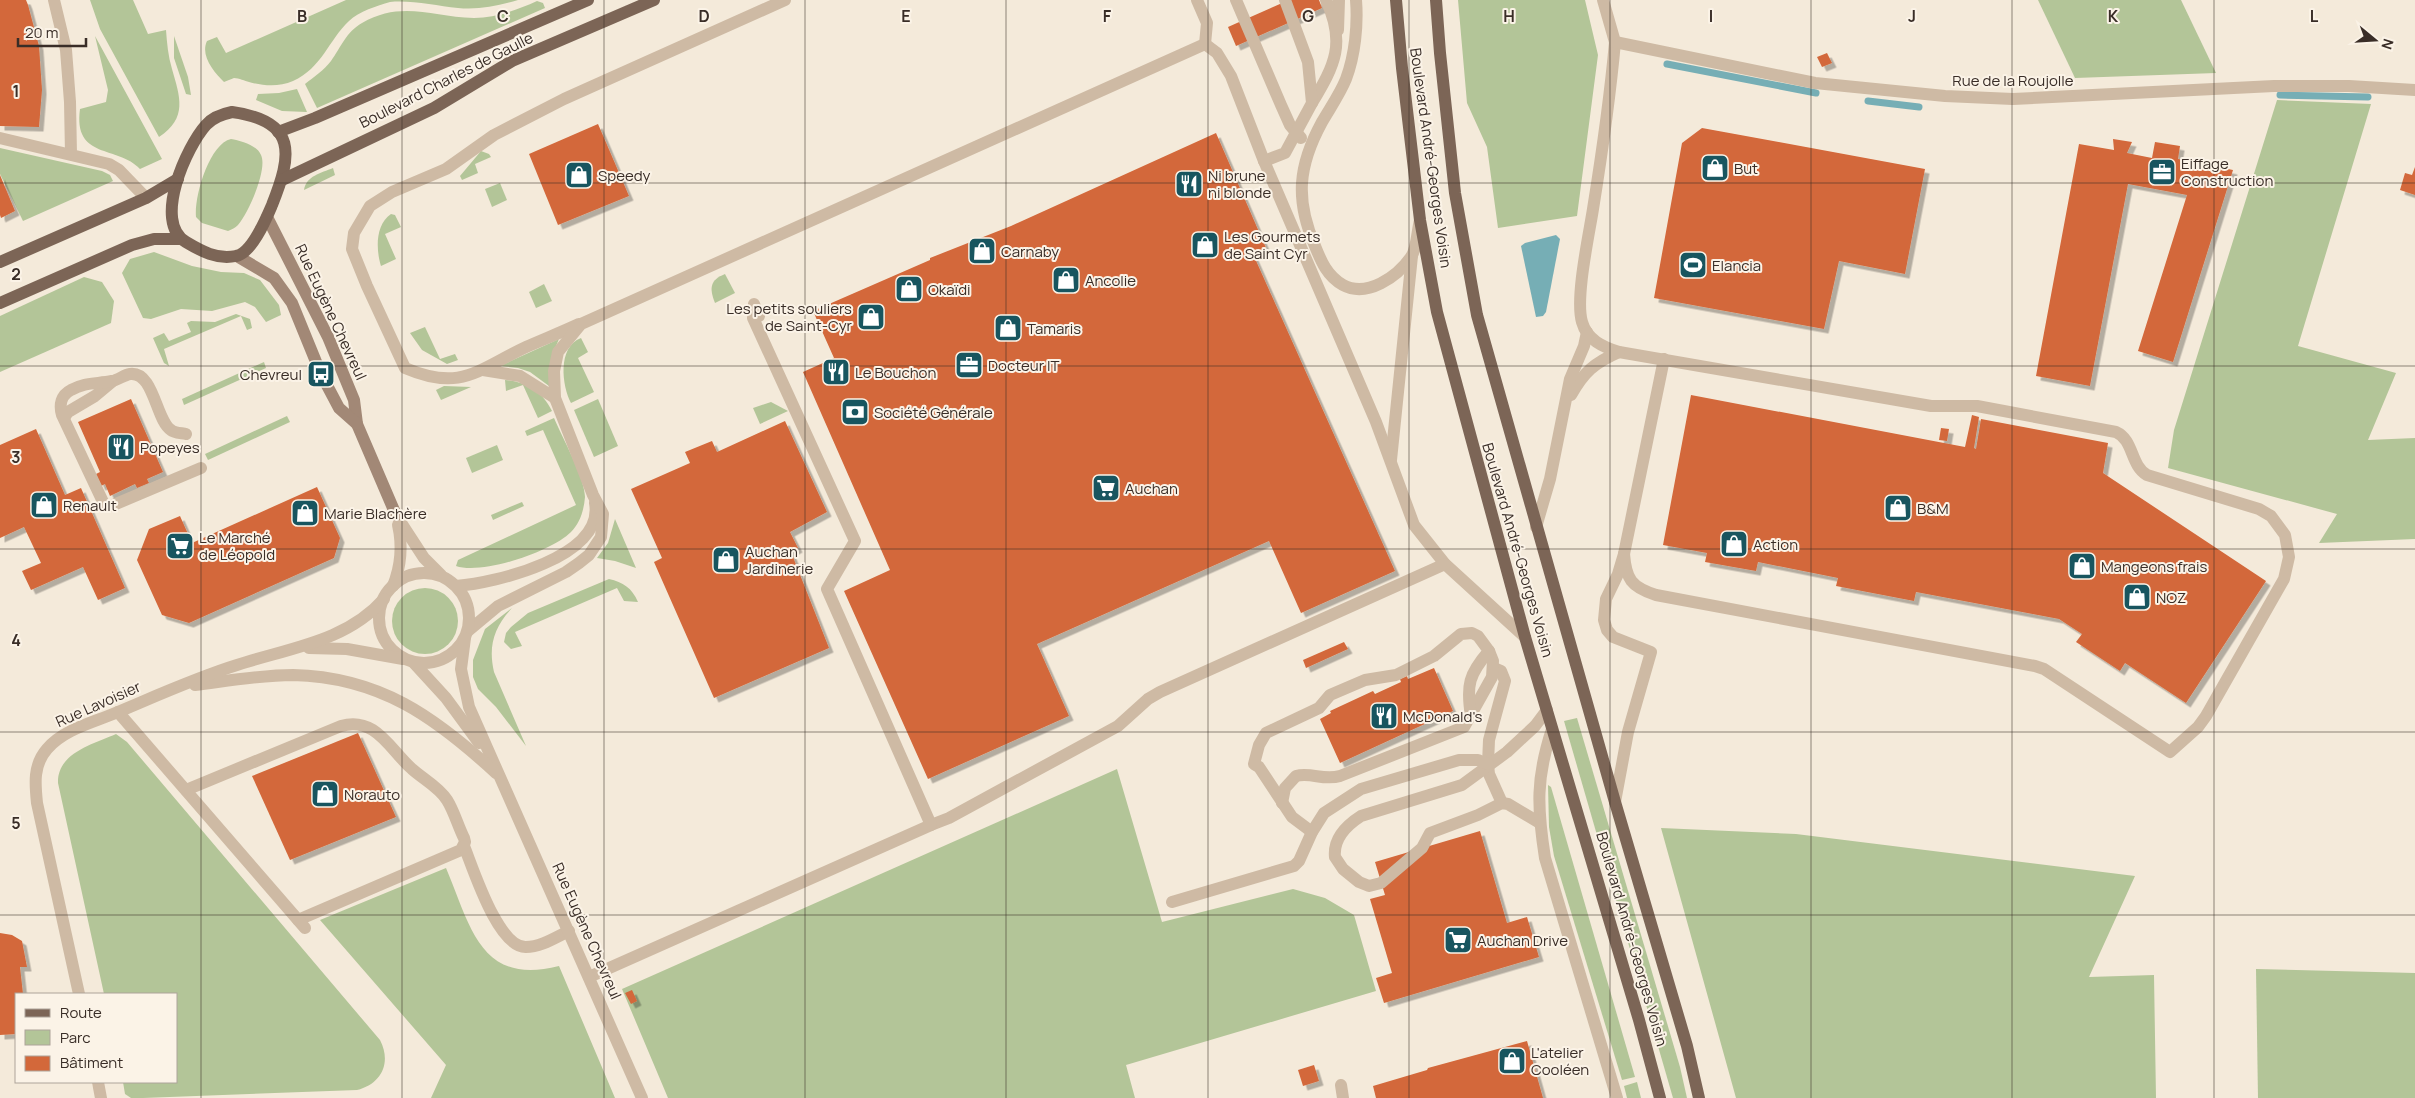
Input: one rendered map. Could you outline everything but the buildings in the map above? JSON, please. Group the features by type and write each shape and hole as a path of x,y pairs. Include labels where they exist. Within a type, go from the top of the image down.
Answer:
{"main road":[{"name":"Boulevard Charles de Gaulle","path":"278,132 315,118 588,0"},
{"name":"Boulevard Charles de Gaulle","path":"282,180 434,108 512,61 654,0"},
{"name":"Boulevard André-Georges Voisin","path":"1396,0 1420,220 1437,312 1525,637 1642,1028 1660,1098"},
{"name":"Boulevard André-Georges Voisin","path":"1436,0 1455,192 1477,315 1615,802 1687,1046 1700,1098"},
{"path":"0,303 132,245 154,239 181,239 204,252 220,256 237,256 247,250 267,217 282,180 287,156 284,143 270,123 247,114 232,112 218,115 207,124 198,136 178,179 172,201 172,218 181,239"},
{"path":"0,262 146,198 178,179"}],"street":[{"path":"54,0 66,50 70,102 70,154"},
{"path":"785,0 564,99 494,134 446,169 392,192 370,206 354,233 352,248 367,286 405,368 428,378 459,378 483,370 525,347 581,324 1205,44"},
{"path":"1197,0 1207,23 1205,44"},
{"path":"1236,0 1290,125 1309,150"},
{"path":"1285,0 1308,62 1312,103"},
{"path":"1326,0 1338,36"},
{"path":"1264,161 1285,153 1331,70 1338,36 1339,0"},
{"path":"1356,0 1356,28 1349,69 1309,150 1302,184 1303,216 1321,261 1331,276 1346,287 1370,289 1389,278 1412,256"},
{"path":"1603,0 1615,42 1610,105 1583,280 1582,322 1587,332 1599,346 1619,352 1931,406 1977,406 2116,432 2125,439 2141,472 2244,504 2271,516 2285,535 2289,557 2287,568 2277,593 2206,716 2198,727 2170,752 2044,669 1656,594 1643,590 1630,579 1625,571 1624,554"},
{"name":"Rue de la Roujolle","path":"1615,42 1816,83 1945,96 2022,98 2274,86 2350,86 2415,90"},
{"path":"1205,44 1217,54 1231,76 1264,161 1376,422 1390,464 1414,524 1445,564 1525,637"},
{"path":"0,138 109,164 119,170 146,198"},
{"name":"Rue Eugène Chevreul","path":"267,217 328,337 354,400 356,424 396,515 424,558 445,578"},
{"path":"1390,464 1412,256 1420,220"},
{"name":"Rue Eugène Chevreul","path":"237,256 274,278 292,303 322,374 339,408 356,424"},
{"path":"754,304 759,316 753,318 855,541 828,589 931,825"},
{"path":"466,634 468,608 464,596 456,586 445,578 433,574 420,574 405,578 392,586 384,599 380,614 380,630 386,642 394,652 409,661 432,663 444,659 456,650 466,634 498,606 566,572 589,555 600,537 604,522 603,514 593,495 555,398 554,371 558,352 581,324"},
{"path":"1536,527 1550,479 1567,402 1570,379 1584,346 1587,332"},
{"path":"1567,402 1583,375 1600,360 1619,352"},
{"path":"1615,802 1628,732 1651,652 1613,636 1607,630 1604,620 1606,599 1618,574 1624,554 1664,359"},
{"path":"483,370 520,376 534,383 555,398"},
{"path":"186,434 171,431 150,388 137,375 130,374 112,381 85,383 69,390 62,398 60,408 104,504 111,506 202,468"},
{"path":"456,586 498,580 567,551 594,524 596,509 593,495"},
{"name":"Rue Eugène Chevreul","path":"392,586 398,574 401,550 396,515"},
{"path":"589,977 949,818 1118,726 1148,699 1160,692 1445,564"},
{"name":"Rue Lavoisier","path":"79,993 37,803 35,783 36,769 40,759 56,740 71,731 238,664 291,650 358,623 384,599"},
{"path":"1282,803 1285,788 1296,776 1307,774 1324,779 1340,776 1458,730 1468,723 1487,687 1494,668 1489,650 1478,636 1472,633 1461,634 1434,656 1396,676 1365,680 1330,695 1319,708 1266,733 1259,745 1254,764 1259,767 1282,803 1292,817 1312,832"},
{"name":"Rue Eugène Chevreul","path":"466,634 461,669 469,707 570,931 642,1098"},
{"name":"Rue Lavoisier","path":"291,650 312,648 348,649 409,661"},
{"path":"1471,716 1468,697 1471,676 1489,650"},
{"name":"Rue Eugène Chevreul","path":"409,661 461,718 500,777"},
{"path":"1494,668 1501,671 1505,681 1489,740 1488,764 1489,774 1502,803"},
{"path":"178,687 294,675 366,688 388,696 424,714 466,745 500,777"},
{"path":"1540,824 1508,804 1502,803 1478,816 1430,833 1422,848 1381,884 1369,886 1359,882 1343,869 1335,857 1339,837 1352,821 1362,816 1462,785 1488,764 1507,752 1535,726 1547,710"},
{"path":"118,712 302,924 461,850 464,846"},
{"path":"186,790 332,730 353,724 370,728 380,734 406,764 447,800 464,838 464,846 495,920 502,932 513,942 524,948 538,945 570,931"},
{"path":"1552,729 1541,764 1540,824 1545,858 1617,1098"},
{"path":"1172,902 1294,866 1300,861 1312,832 1324,813 1361,789 1459,760 1478,760 1488,764"},
{"path":"98,1083 101,1098"},
{"path":"1341,1085 1343,1098"}],"green space":[{"path":"90,0 133,0 148,34 166,30 179,106 178,115 174,122 159,137 100,29"},
{"path":"346,0 518,0 480,8 458,8 415,2 390,2 374,7 358,14 349,21 318,62 303,76 282,84 260,84 238,78 224,82 209,63 205,52 207,41 217,37 226,53"},
{"path":"1458,0 1585,0 1598,55 1577,216 1498,228 1487,147 1467,103"},
{"path":"2038,0 2181,0 2216,73 2075,78"},
{"path":"537,1 543,3 545,8 317,108 305,84 328,64 344,40 356,27 377,16 390,12 404,11 482,18 506,13"},
{"path":"95,36 162,159 140,169 131,162 90,144 83,137 80,125 80,109 106,102 108,90"},
{"path":"174,36 188,77 191,95 186,94 174,58"},
{"path":"297,89 307,112 282,111 256,100 258,94 279,93"},
{"path":"2277,100 2371,104 2298,346 2396,373 2368,440 2415,438 2415,539 2319,543 2337,514 2168,468 2174,430"},
{"path":"231,139 244,142 259,152 262,170 256,191 247,211 238,225 228,231 202,223 196,217 196,208 204,172 216,150 223,143"},
{"path":"0,148 102,171 110,175 113,181 23,221 0,174"},
{"path":"481,151 489,154 491,157 475,164 478,173 462,180 460,176"},
{"path":"333,168 335,175 304,190 305,185 311,178"},
{"path":"500,183 507,200 492,207 485,189"},
{"path":"391,214 395,215 401,227 385,234 396,259 381,266 378,253 379,231"},
{"path":"154,252 192,266 221,272 244,273 260,280 279,305 281,315 266,322 255,307 245,302 212,311 181,309 151,319 143,318 122,273 130,259"},
{"path":"725,274 735,293 715,303 712,285 716,279"},
{"path":"84,277 102,282 114,301 111,323 0,372 0,316"},
{"path":"544,284 552,301 536,308 529,292"},
{"path":"236,314 250,319 252,328 247,330 241,316 164,349 169,366 164,363 153,338 164,333 169,341 191,332 187,323 191,321 215,322"},
{"path":"425,327 440,359 455,354 458,360 447,364 422,350 410,333"},
{"path":"581,338 588,352 578,358 594,392 571,403 565,387 565,358 573,343"},
{"path":"559,339 553,353 549,386 530,372 518,368 500,366"},
{"path":"264,362 266,368 184,405 182,399"},
{"path":"505,380 527,385 544,398 552,411 538,418 523,385 506,391"},
{"path":"444,386 471,387 441,400 436,390"},
{"path":"598,399 618,446 594,457 574,410"},
{"path":"771,402 788,411 760,424 753,408"},
{"path":"287,416 290,422 208,460 205,454"},
{"path":"554,418 584,489 584,507 577,525 561,540 516,560 482,567 468,568 456,566 458,560 576,505 543,430 527,436 525,431"},
{"path":"497,445 503,460 472,473 466,458"},
{"path":"522,502 524,506 493,520 491,515"},
{"path":"615,519 636,568 615,561 597,558 608,543"},
{"path":"609,579 626,586 638,602 624,601 617,588 515,632 522,646 511,649 504,642 506,633 528,613"},
{"path":"425,588 438,591 448,598 455,608 458,621 455,634 448,644 438,651 425,654 412,651 402,644 395,634 392,621 395,608 402,598 412,591"},
{"path":"512,608 501,622 494,637 492,663 494,672 526,746 496,707 478,689 473,677 473,660 485,629"},
{"path":"1577,718 1680,1067 1687,1098 1673,1098 1564,721"},
{"path":"116,734 127,742 380,1040 385,1057 382,1071 378,1078 357,1090 143,1098 131,1098 125,1094 123,1083 178,1083 178,993 104,993 58,783 59,773 63,764 87,746"},
{"path":"1117,769 1162,922 1293,889 1325,898 1354,915 1376,991 1126,1065 1135,1098 668,1098 622,989"},
{"path":"1548,785 1551,787 1635,1077 1622,1080 1554,856 1549,827"},
{"path":"1661,828 1796,834 2135,876 2089,977 2154,975 2156,1098 1736,1098"},
{"path":"446,868 472,930 482,947 495,959 512,967 532,970 559,966 615,1098 431,1098 446,1065 320,920"},
{"path":"2256,969 2415,973 2415,1098 2258,1098"},
{"path":"1637,1082 1641,1098 1627,1098 1624,1086"}],"water":[{"path":"1556,235 1560,239 1546,312 1543,316 1536,317 1521,246 1525,243"}],"waterway":[{"path":"1667,64 1816,93"},
{"path":"2280,95 2368,97"},
{"path":"1868,101 1919,107"}],"place":[{"name":"But","path":"1715,168"},
{"name":"Eiffage Construction","path":"2162,172"},
{"name":"Speedy","path":"579,175"},
{"name":"Ni brune ni blonde","path":"1189,184"},
{"name":"Les Gourmets de Saint Cyr","path":"1205,245"},
{"name":"Carnaby","path":"982,251"},
{"name":"Elancia","path":"1693,265"},
{"name":"Ancolie","path":"1066,280"},
{"name":"Okaïdi","path":"909,289"},
{"name":"Les petits souliers de Saint-Cyr","path":"871,317"},
{"name":"Tamaris","path":"1008,328"},
{"name":"Docteur IT","path":"969,365"},
{"name":"Le Bouchon","path":"836,372"},
{"name":"Chevreul","path":"321,374"},
{"name":"Société Générale","path":"855,412"},
{"name":"Popeyes","path":"121,447"},
{"name":"Auchan","path":"1106,488"},
{"name":"Renault","path":"44,505"},
{"name":"B&M","path":"1898,508"},
{"name":"Marie Blachère","path":"305,513"},
{"name":"Action","path":"1734,544"},
{"name":"Le Marché de Léopold","path":"180,546"},
{"name":"Auchan Jardinerie","path":"726,560"},
{"name":"Mangeons frais","path":"2082,566"},
{"name":"NOZ","path":"2137,597"},
{"name":"McDonald's","path":"1384,716"},
{"name":"Norauto","path":"325,794"},
{"name":"Auchan Drive","path":"1458,940"},
{"name":"L'atelier Cooléen","path":"1512,1061"}]}
